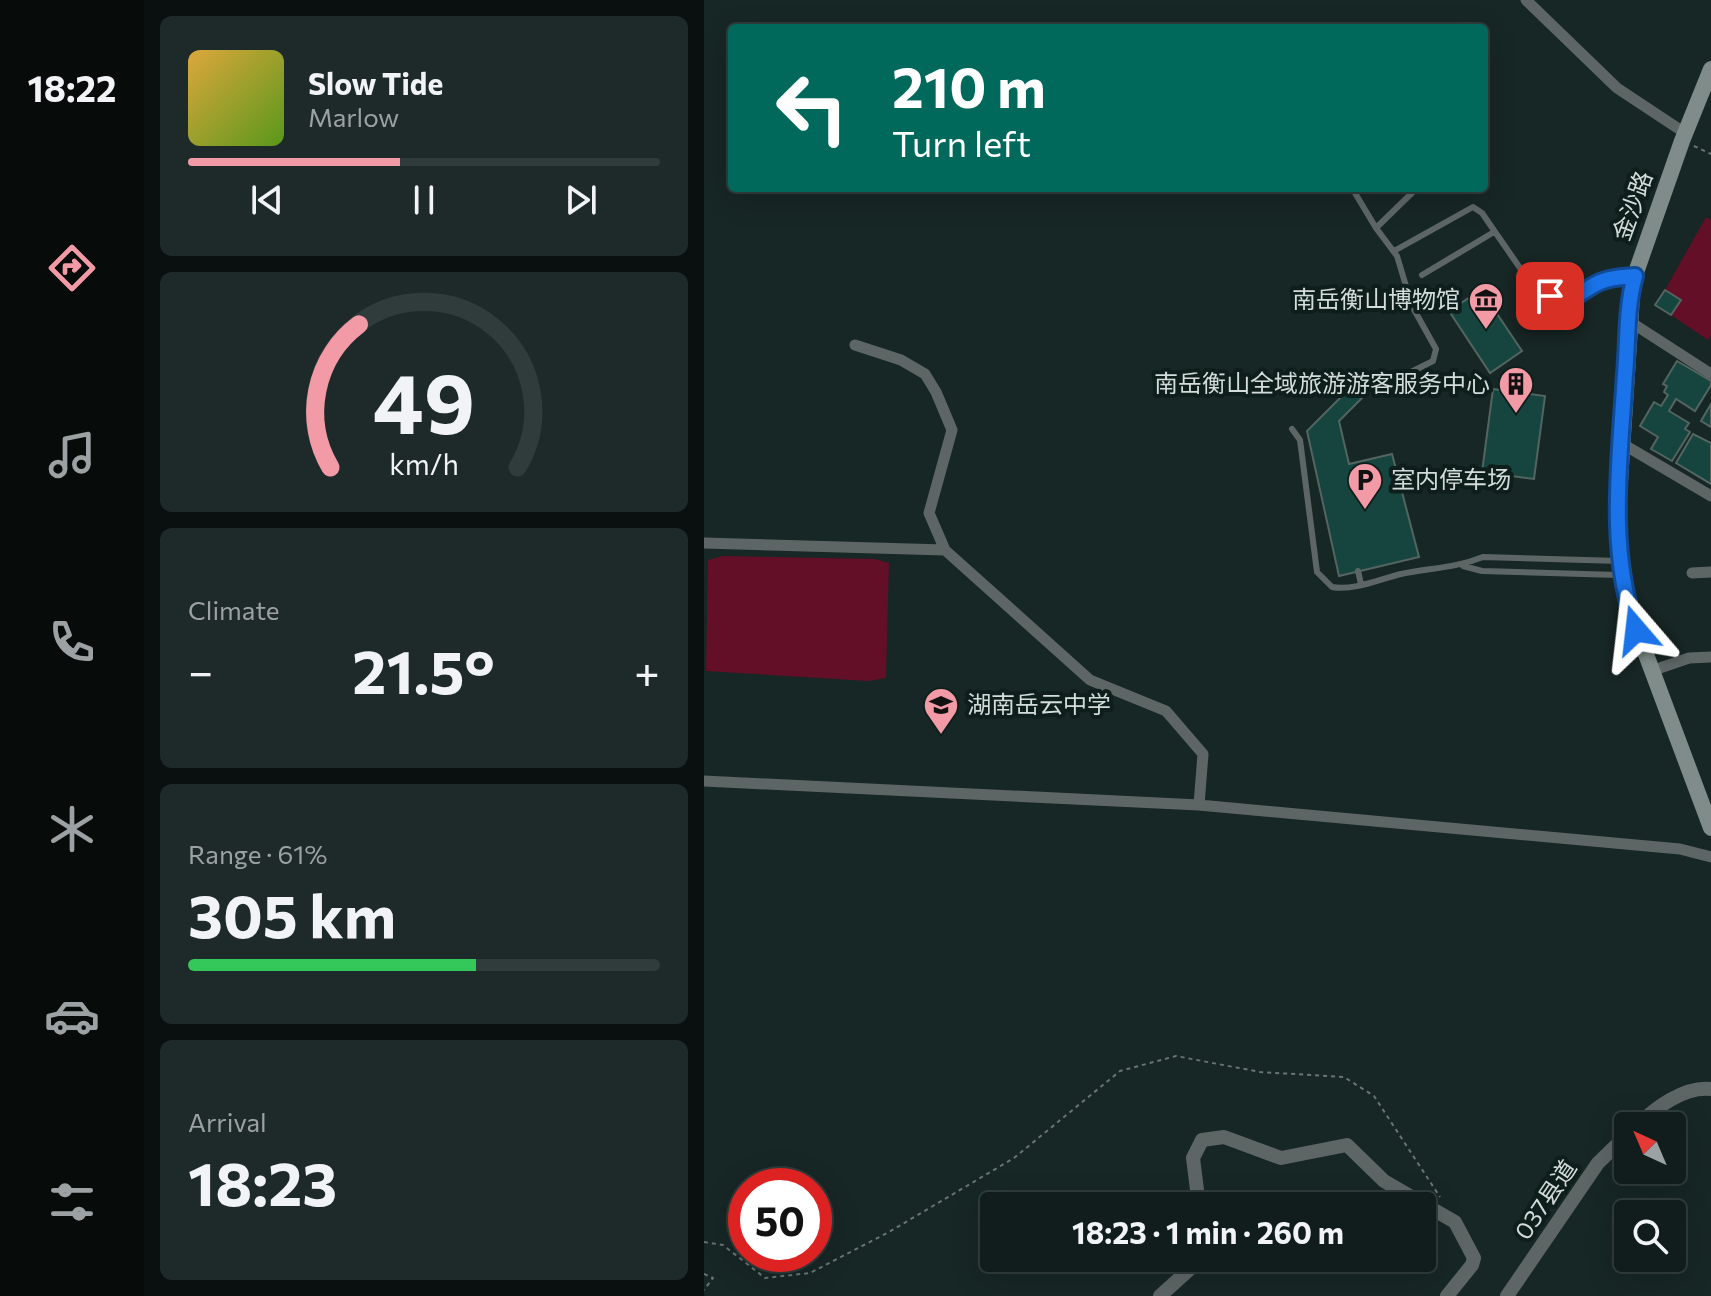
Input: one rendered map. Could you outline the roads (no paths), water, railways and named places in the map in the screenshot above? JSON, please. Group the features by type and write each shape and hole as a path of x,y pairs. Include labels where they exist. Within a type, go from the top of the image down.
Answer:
{"main road":[{"name":"金沙路","path":"1710,819 1629,609 1620,568 1618,513 1629,321 1635,276 1711,69"}],"street":[{"path":"1526,0 1617,88 1684,137"},
{"path":"1629,321 1711,374"},
{"path":"855,345 901,360 925,374 936,392 952,430 929,513 945,550 1090,680 1166,711 1203,754 1199,805"},
{"path":"1621,443 1711,496"},
{"path":"704,543 945,550"},
{"path":"1692,573 1711,572"},
{"path":"1651,671 1689,658 1711,657"},
{"path":"704,781 1199,805 1680,849 1711,857"},
{"path":"1651,1112 1700,1088 1711,1089"},
{"path":"1197,1192 1193,1158 1202,1140 1224,1137 1281,1158 1347,1145 1384,1181 1403,1192"},
{"name":"037县道","path":"1507,1296 1598,1163 1614,1148"},
{"path":"1436,1211 1455,1222 1474,1258 1472,1265 1447,1296"},
{"path":"1160,1296 1187,1272"}],"lane":[{"path":"1354,192 1394,251 1412,306 1436,349 1433,361 1405,375"},
{"path":"1376,228 1413,192"},
{"path":"1394,251 1470,207 1480,210 1520,268 1543,290 1559,300 1576,297 1601,281 1635,276"},
{"path":"1422,275 1494,232"},
{"path":"1292,429 1300,440 1317,572 1332,587 1346,588 1404,574 1463,566 1483,557 1620,568"},
{"path":"1463,566 1482,571 1620,568"},
{"path":"1358,571 1361,584"}],"place":[{"name":"南岳衡山博物馆","path":"1486,331"},
{"name":"南岳衡山全域旅游游客服务中心","path":"1516,415"},
{"name":"室内停车场","path":"1365,511"},
{"name":"湖南岳云中学","path":"941,736"}]}
